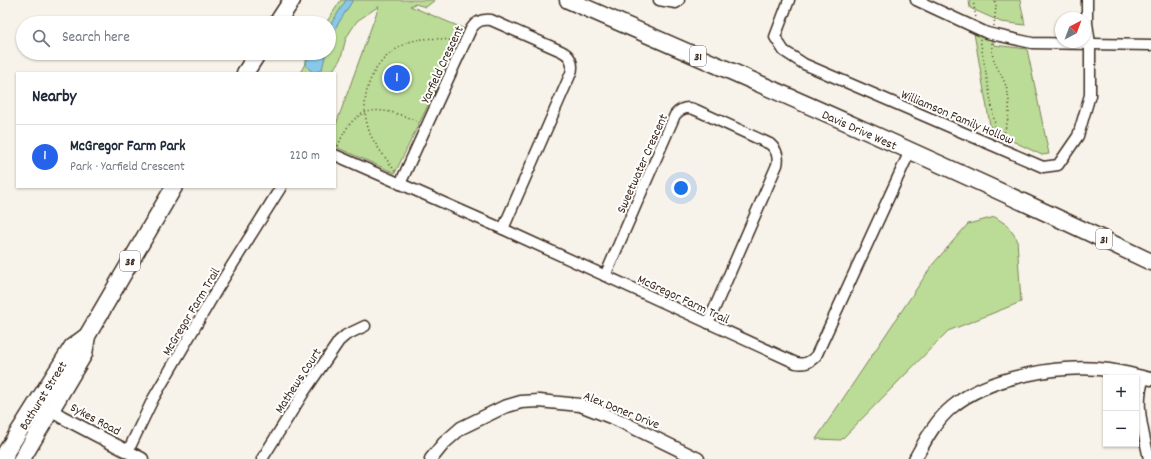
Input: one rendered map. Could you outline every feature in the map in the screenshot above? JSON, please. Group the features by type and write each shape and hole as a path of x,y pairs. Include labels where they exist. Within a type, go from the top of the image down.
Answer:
{"main road":[{"path":"282,16 292,0"},
{"name":"Davis Drive West","path":"568,0 748,78 1057,217 1151,262"},
{"path":"246,72 253,60"},
{"name":"Bathurst Street","path":"5,459 6,452 45,406 84,354 87,336 173,188"},
{"name":"Bathurst Street","path":"22,459 45,406"}],"street":[{"path":"659,0 676,3 679,0"},
{"name":"Williamson Family Hollow","path":"789,0 775,37 784,51 804,64 1043,167 1058,165 1078,136 1090,95 1090,48"},
{"path":"916,0 978,29 993,34 1032,43 1055,43"},
{"name":"Williamson Family Hollow","path":"1087,0 1087,12"},
{"name":"Yarfield Crescent","path":"400,182 474,24 481,20 489,20 564,52 568,55 572,62 572,73 503,229"},
{"path":"1091,44 1151,45"},
{"name":"Sweetwater Crescent","path":"605,276 675,115 683,109 693,108 770,144 778,157 777,165 708,323"},
{"name":"McGregor Farm Trail","path":"336,155 400,182 796,363 805,364 813,360 819,349 910,151"},
{"name":"McGregor Farm Trail","path":"128,451 157,392 219,286 280,188"},
{"name":"Mathews Court","path":"262,459 338,341 346,335 365,326"},
{"path":"915,459 933,427 952,407 969,396 995,384 1031,373 1067,368 1109,370 1147,378 1140,386 1139,402 1147,430 1149,459"},
{"name":"Alex Doner Drive","path":"431,459 444,443 461,428 504,407 521,402 539,401 580,405 618,420 698,459"},
{"name":"Sykes Road","path":"45,406 142,459"}],"path":[{"path":"973,0 999,148"},
{"path":"994,0 996,6 991,54 1007,89 1010,113 999,148"},
{"path":"400,182 371,136 365,113 366,90 374,70 389,53 408,42 429,38 464,43"},
{"path":"336,148 345,129 354,119 365,113 378,110 391,111 426,126"}],"green space":[{"path":"341,0 435,0 426,7 415,4 410,6 465,29 395,173 338,148 336,143 336,124 379,6 357,21 346,38 341,58 332,72 301,72 306,60 336,60 336,16 331,16"},
{"path":"969,0 1020,0 1025,25 1001,22 970,8"},
{"path":"974,33 993,41 994,45 1027,49 1049,154 1042,155 991,131"},
{"path":"995,217 1007,225 1017,239 1021,302 948,331 841,440 816,439 933,264 968,224"}],"water":[{"path":"346,0 353,0 336,27 336,16"},
{"path":"308,60 324,60 322,69 316,72 313,72 307,67 306,62"}],"place":[{"name":"McGregor Farm Park","path":"397,78"}]}
